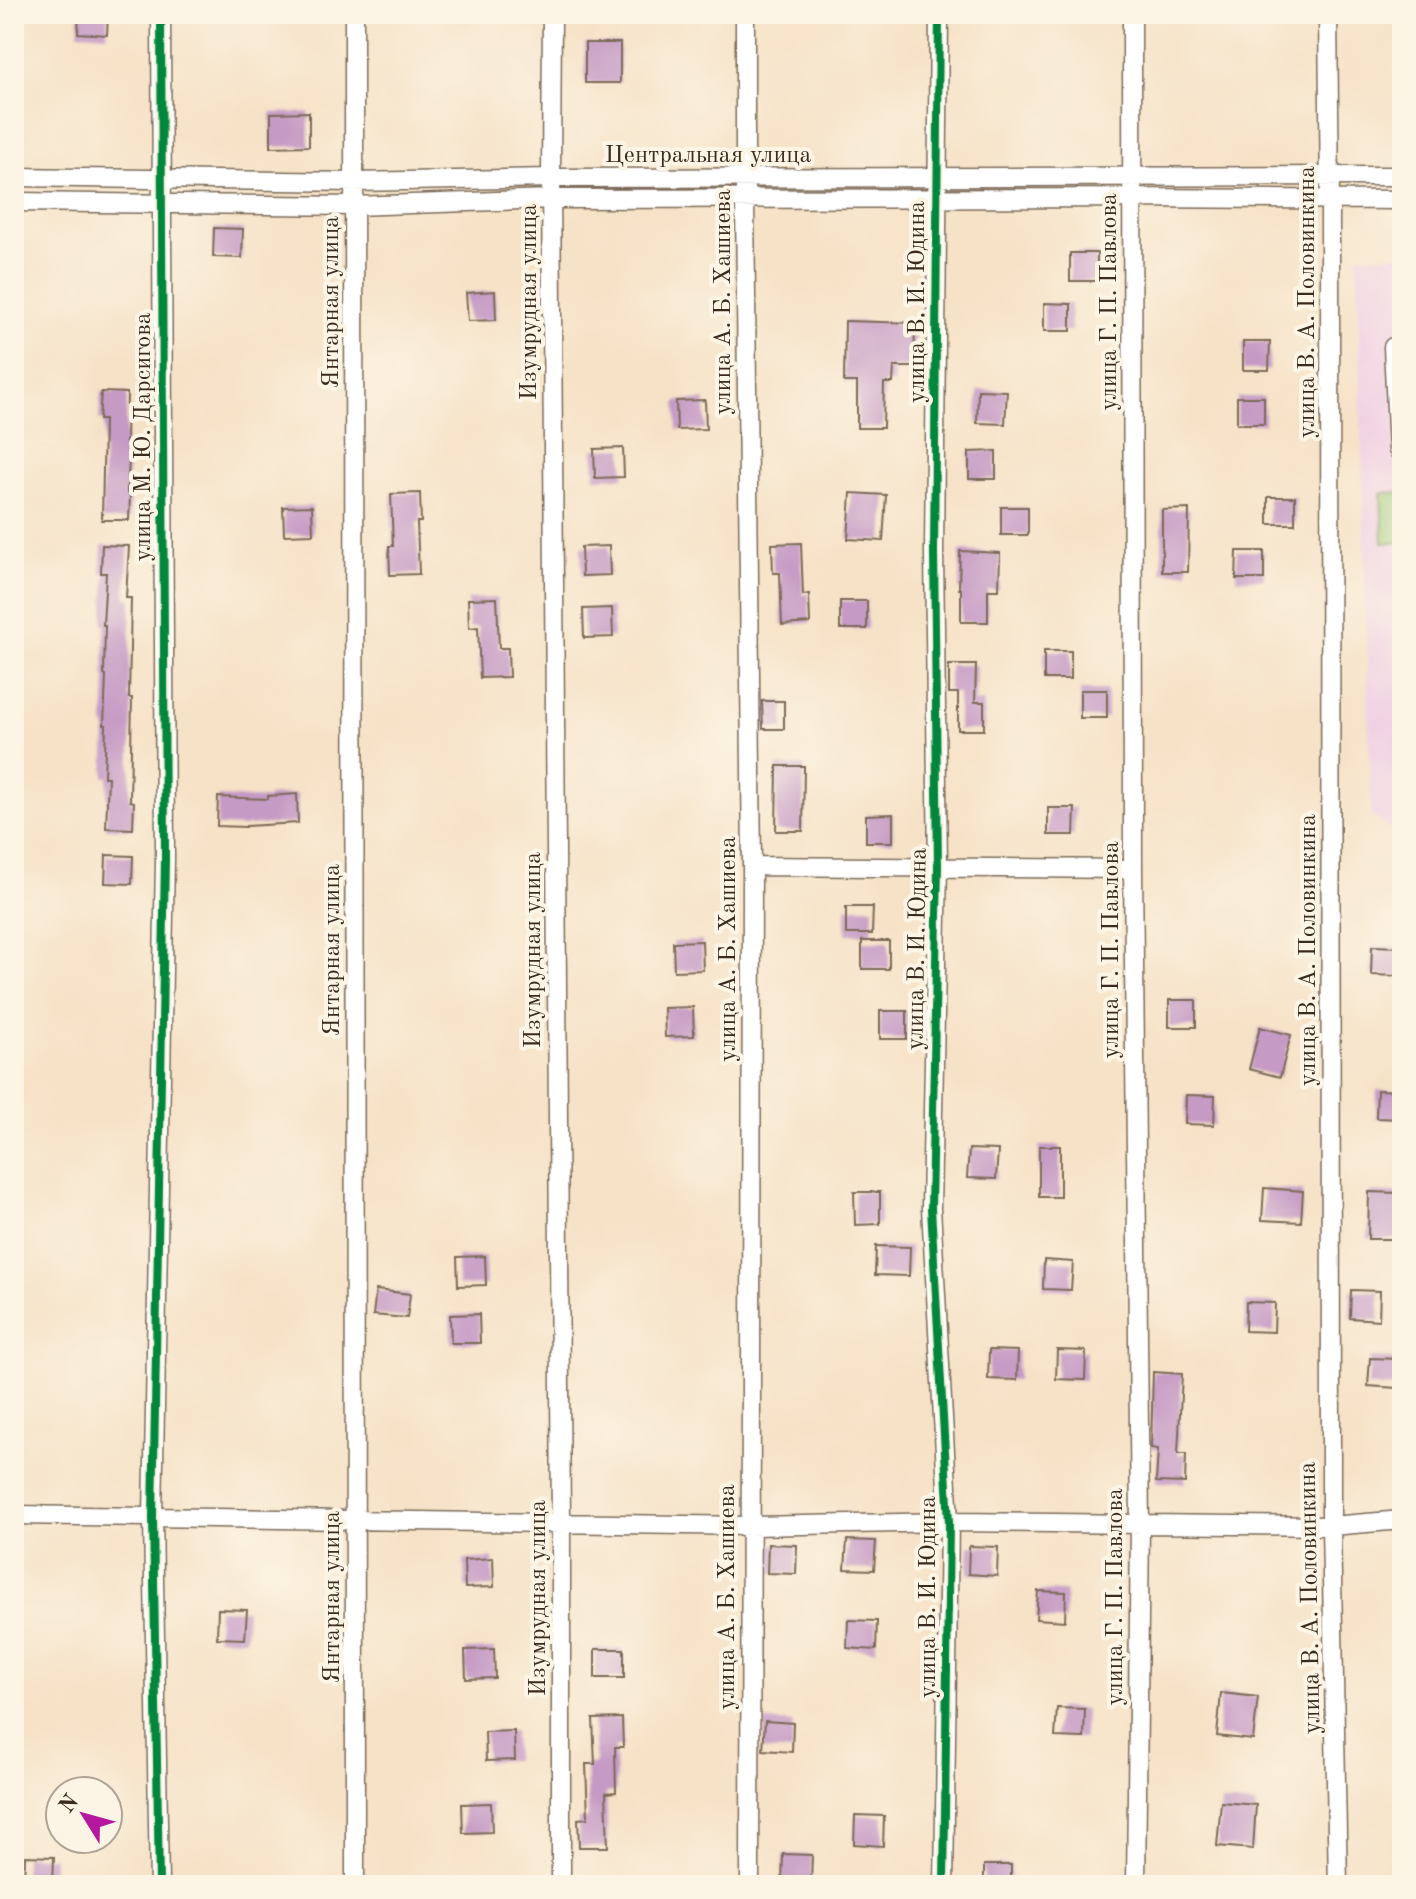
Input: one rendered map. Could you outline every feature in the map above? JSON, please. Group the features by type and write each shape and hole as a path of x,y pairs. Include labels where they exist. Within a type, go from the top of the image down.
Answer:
{"street":[{"name":"улица М. Ю. Дарсигова","path":"159,1885 153,1517 165,859 161,14"},
{"name":"Янтарная улица","path":"354,14 355,1885"},
{"name":"Изумрудная улица","path":"552,14 561,1885"},
{"name":"улица А. Б. Хашиева","path":"745,14 752,866 750,1885"},
{"name":"улица В. И. Юдина","path":"939,14 934,552 938,867 931,1208 949,1522 944,1885"},
{"name":"улица Г. П. Павлова","path":"1132,14 1133,869 1140,1524 1136,1885"},
{"name":"улица В. А. Половинкина","path":"1328,14 1331,1526 1338,1885"},
{"name":"Центральная улица","path":"14,177 355,182 551,178 1402,176"},
{"path":"14,202 354,206 551,199 1402,200"},
{"path":"1402,346 1393,347 1398,450 1402,450"},
{"path":"752,866 1133,869"},
{"path":"14,1515 751,1526 949,1522 1331,1526 1402,1520"}],"shaded area":[{"path":"1402,255 1402,832 1396,832 1371,815 1357,256"}],"green space":[{"path":"1402,492 1402,542 1383,543 1381,493"}],"building":[{"path":"79,14 108,14 107,35 78,33"},
{"path":"585,43 620,43 620,83 585,83"},
{"path":"309,112 309,146 271,147 271,113"},
{"path":"214,228 243,229 242,258 213,257"},
{"path":"1070,253 1097,253 1097,281 1070,281"},
{"path":"495,291 496,320 468,321 466,293"},
{"path":"1044,303 1071,304 1071,331 1044,331"},
{"path":"845,321 915,323 914,367 894,367 893,383 884,383 883,428 857,428 857,382 844,382"},
{"path":"1243,342 1270,342 1269,370 1243,370"},
{"path":"978,390 1007,391 1005,424 977,423"},
{"path":"101,392 127,393 129,520 102,520 104,420 99,420"},
{"path":"1237,397 1264,397 1264,424 1237,424"},
{"path":"705,400 706,429 677,430 676,401"},
{"path":"623,448 624,477 595,478 594,449"},
{"path":"996,451 996,479 969,479 969,452"},
{"path":"420,493 421,522 417,522 419,574 390,575 389,546 393,546 391,494"},
{"path":"851,493 886,495 883,541 848,539"},
{"path":"1268,497 1295,497 1295,524 1268,524"},
{"path":"312,506 313,534 284,535 283,507"},
{"path":"1001,507 1028,507 1028,535 1001,535"},
{"path":"1189,509 1188,572 1162,572 1162,510"},
{"path":"801,543 803,595 809,594 810,623 782,625 780,573 773,573 772,544"},
{"path":"102,545 129,546 126,598 131,598 129,698 132,698 130,801 134,802 133,829 106,828 108,777 104,777 106,676 103,625 106,573 101,573"},
{"path":"609,546 610,575 582,576 581,547"},
{"path":"960,551 1000,553 999,590 988,590 988,622 961,622"},
{"path":"1237,551 1264,551 1264,579 1236,579"},
{"path":"497,598 499,648 508,648 509,677 480,678 478,627 469,628 468,599"},
{"path":"840,601 867,601 867,629 840,629"},
{"path":"612,608 613,637 584,638 583,609"},
{"path":"1044,651 1071,651 1071,679 1044,679"},
{"path":"949,665 976,665 975,702 984,702 984,730 958,730 958,693 949,693"},
{"path":"1080,690 1107,690 1107,718 1080,718"},
{"path":"762,701 784,701 784,729 763,729"},
{"path":"777,766 804,766 803,831 776,831"},
{"path":"297,794 298,823 217,826 218,797 268,799 268,796"},
{"path":"1048,808 1075,808 1074,835 1048,835"},
{"path":"893,814 893,842 866,842 866,815"},
{"path":"106,855 133,856 132,884 105,883"},
{"path":"846,907 873,907 872,934 846,934"},
{"path":"702,941 703,970 674,971 673,942"},
{"path":"862,941 889,941 889,969 862,969"},
{"path":"1372,946 1401,947 1400,976 1371,975"},
{"path":"1169,1000 1196,1000 1196,1027 1169,1027"},
{"path":"693,1007 694,1036 665,1037 664,1008"},
{"path":"880,1011 907,1011 907,1039 880,1039"},
{"path":"1260,1027 1291,1035 1280,1077 1249,1069"},
{"path":"1377,1090 1402,1091 1402,1119 1376,1118"},
{"path":"1186,1095 1215,1096 1214,1125 1185,1124"},
{"path":"1039,1146 1060,1146 1060,1197 1039,1197"},
{"path":"969,1149 998,1150 996,1179 967,1178"},
{"path":"1264,1188 1303,1191 1301,1222 1262,1220"},
{"path":"854,1192 880,1192 880,1224 855,1225"},
{"path":"1369,1192 1399,1193 1397,1239 1368,1239"},
{"path":"876,1246 910,1247 909,1276 875,1275"},
{"path":"485,1256 486,1285 458,1286 457,1257"},
{"path":"1044,1260 1073,1262 1071,1290 1043,1289"},
{"path":"376,1290 410,1294 407,1318 373,1315"},
{"path":"1351,1290 1380,1291 1379,1320 1350,1318"},
{"path":"1246,1302 1275,1303 1274,1332 1245,1331"},
{"path":"479,1314 480,1343 451,1343 450,1315"},
{"path":"989,1350 1018,1351 1017,1380 988,1379"},
{"path":"1057,1350 1086,1351 1085,1380 1056,1379"},
{"path":"1370,1358 1398,1359 1397,1388 1368,1386"},
{"path":"1153,1372 1182,1374 1178,1454 1186,1454 1185,1483 1156,1482 1158,1449 1151,1448"},
{"path":"847,1540 876,1541 874,1570 845,1569"},
{"path":"768,1544 797,1545 796,1574 767,1573"},
{"path":"969,1546 998,1547 997,1576 968,1574"},
{"path":"493,1558 494,1587 465,1588 464,1560"},
{"path":"1038,1591 1066,1592 1065,1621 1036,1619"},
{"path":"218,1609 247,1610 245,1639 217,1638"},
{"path":"848,1620 877,1621 876,1650 847,1648"},
{"path":"494,1649 495,1678 466,1679 465,1650"},
{"path":"595,1649 624,1649 624,1678 595,1678"},
{"path":"1221,1693 1258,1697 1253,1740 1217,1736"},
{"path":"1057,1708 1085,1709 1084,1738 1055,1737"},
{"path":"622,1718 623,1747 615,1747 616,1792 606,1793 608,1847 579,1847 578,1819 588,1818 586,1764 595,1764 593,1719"},
{"path":"765,1721 793,1723 792,1752 763,1750"},
{"path":"514,1731 515,1760 486,1761 485,1732"},
{"path":"1221,1802 1256,1805 1253,1849 1217,1846"},
{"path":"491,1803 492,1832 463,1833 462,1804"},
{"path":"855,1815 884,1816 883,1846 854,1844"},
{"path":"783,1854 812,1855 811,1884 782,1883"},
{"path":"25,1856 54,1857 53,1885 24,1885"},
{"path":"984,1865 1011,1865 1011,1885 984,1885"}],"cycle path":[{"path":"159,1885 153,1517 165,859 161,14"},
{"path":"939,14 934,552 938,867 931,1208 949,1522 944,1885"}]}
